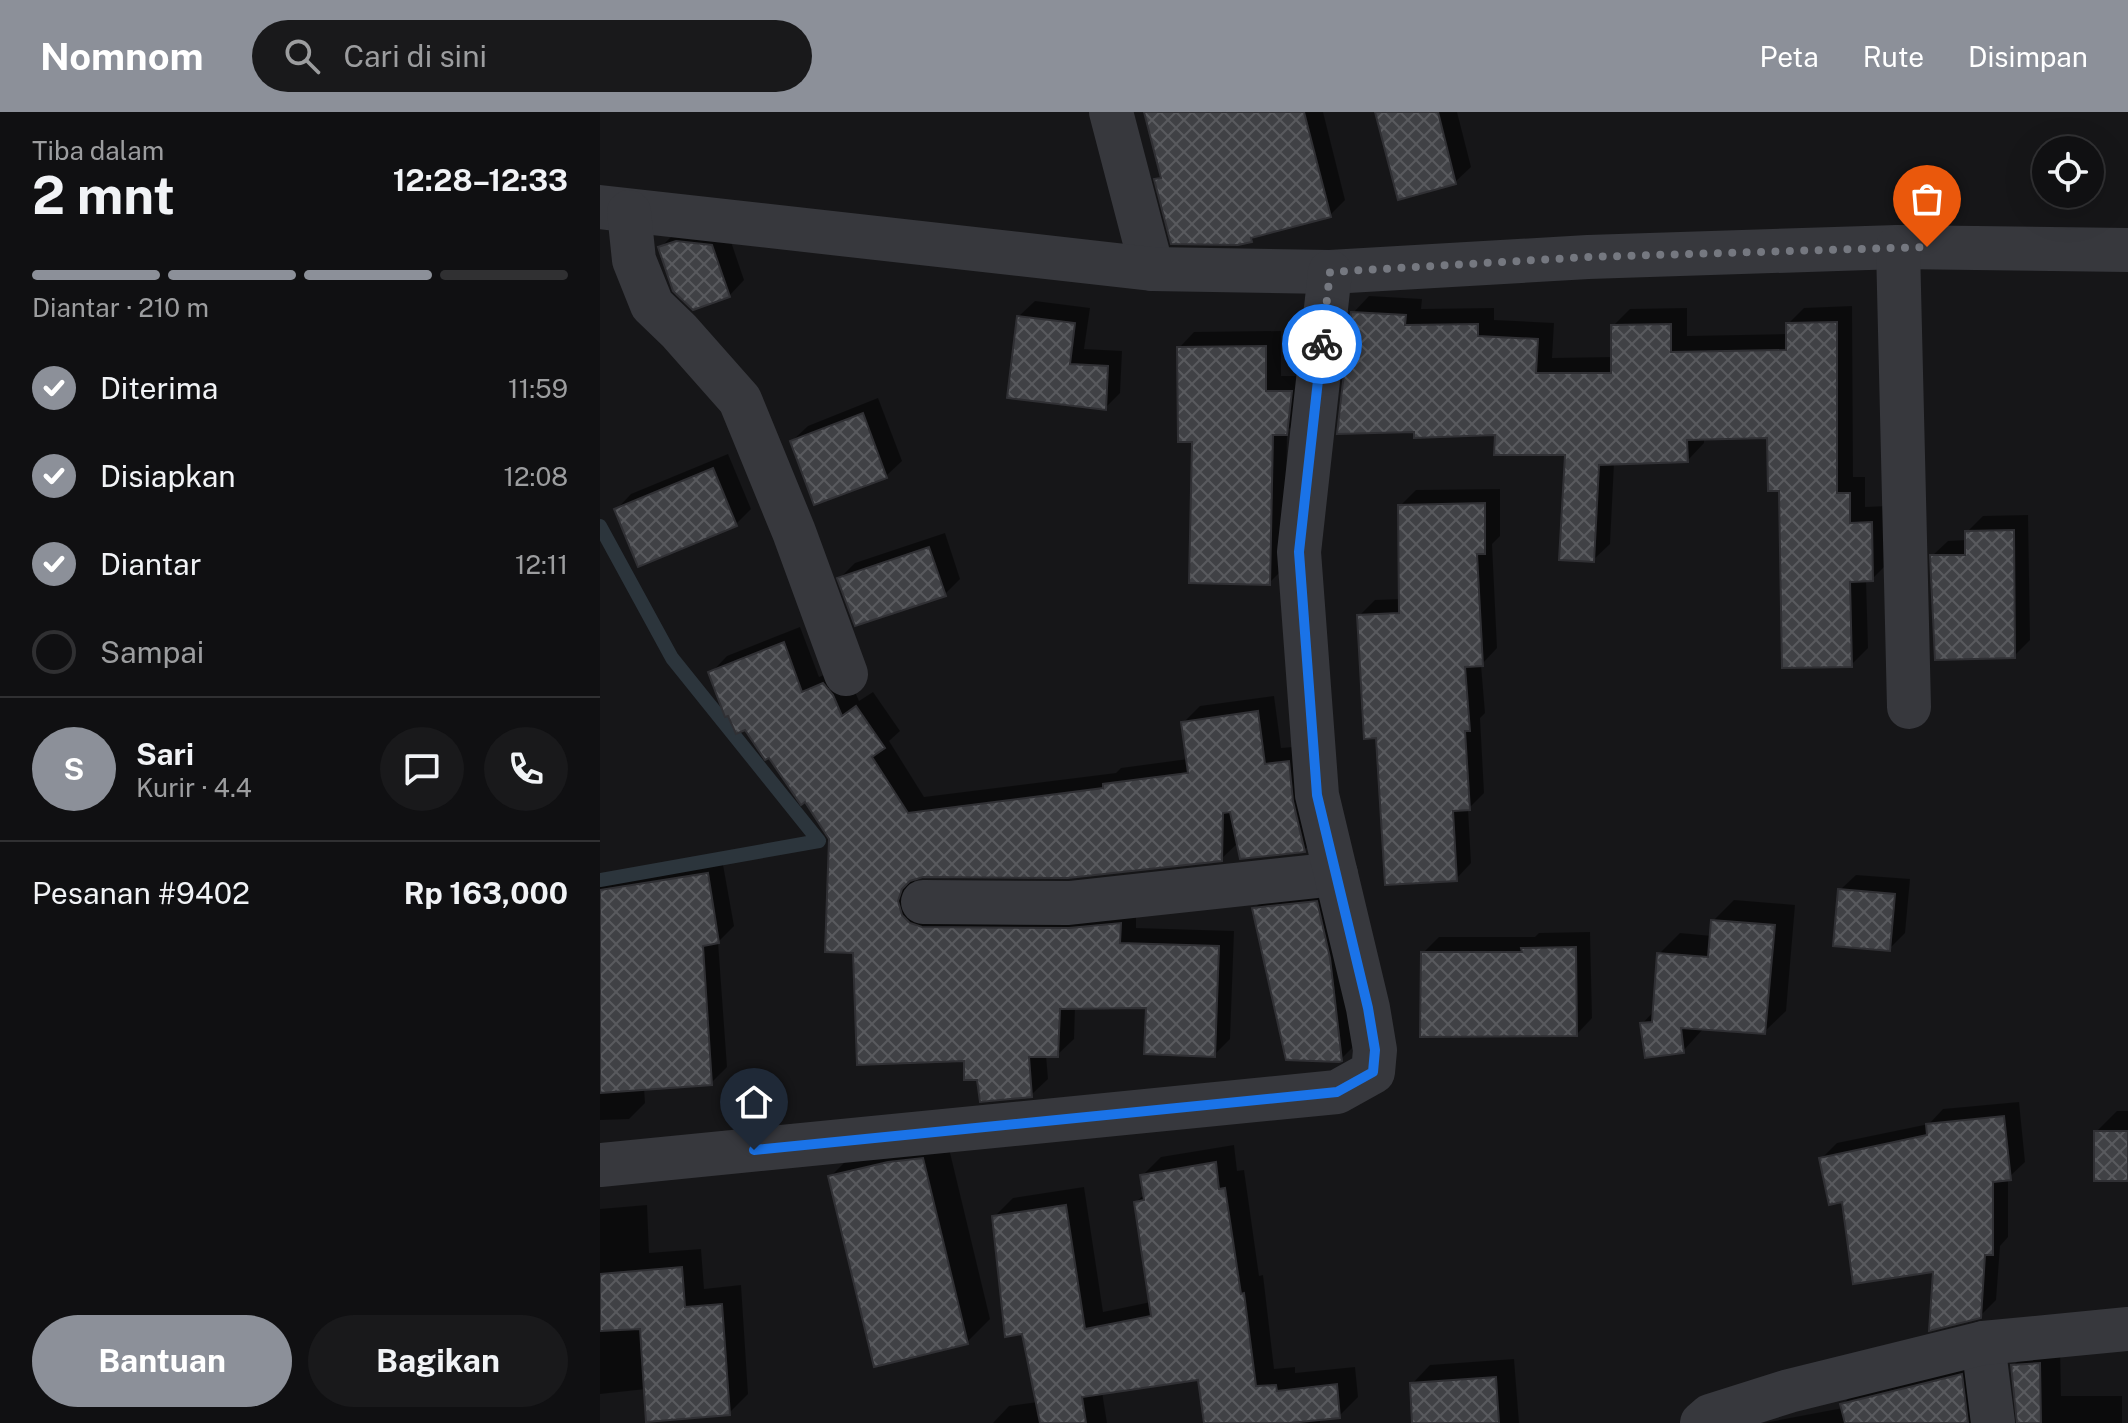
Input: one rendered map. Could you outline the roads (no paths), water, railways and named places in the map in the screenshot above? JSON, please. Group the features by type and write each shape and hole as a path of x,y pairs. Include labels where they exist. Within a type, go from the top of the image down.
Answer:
{"street":[{"path":"1111,112 1152,269"},
{"path":"846,674 794,532 740,400 652,305 615,210 1152,269 1330,272 1588,257 1898,247 2128,250"},
{"path":"1898,247 1909,707"},
{"path":"600,1165 1337,1092 1373,1072 1375,1050 1317,795 1299,552 1330,272"},
{"path":"923,902 1069,903 1336,874"},
{"path":"1702,1423 1710,1416 1789,1391 1983,1343 2128,1329"},
{"path":"1983,1343 1993,1423"}],"waterway":[{"path":"600,526 672,658 819,841 600,880"}]}
